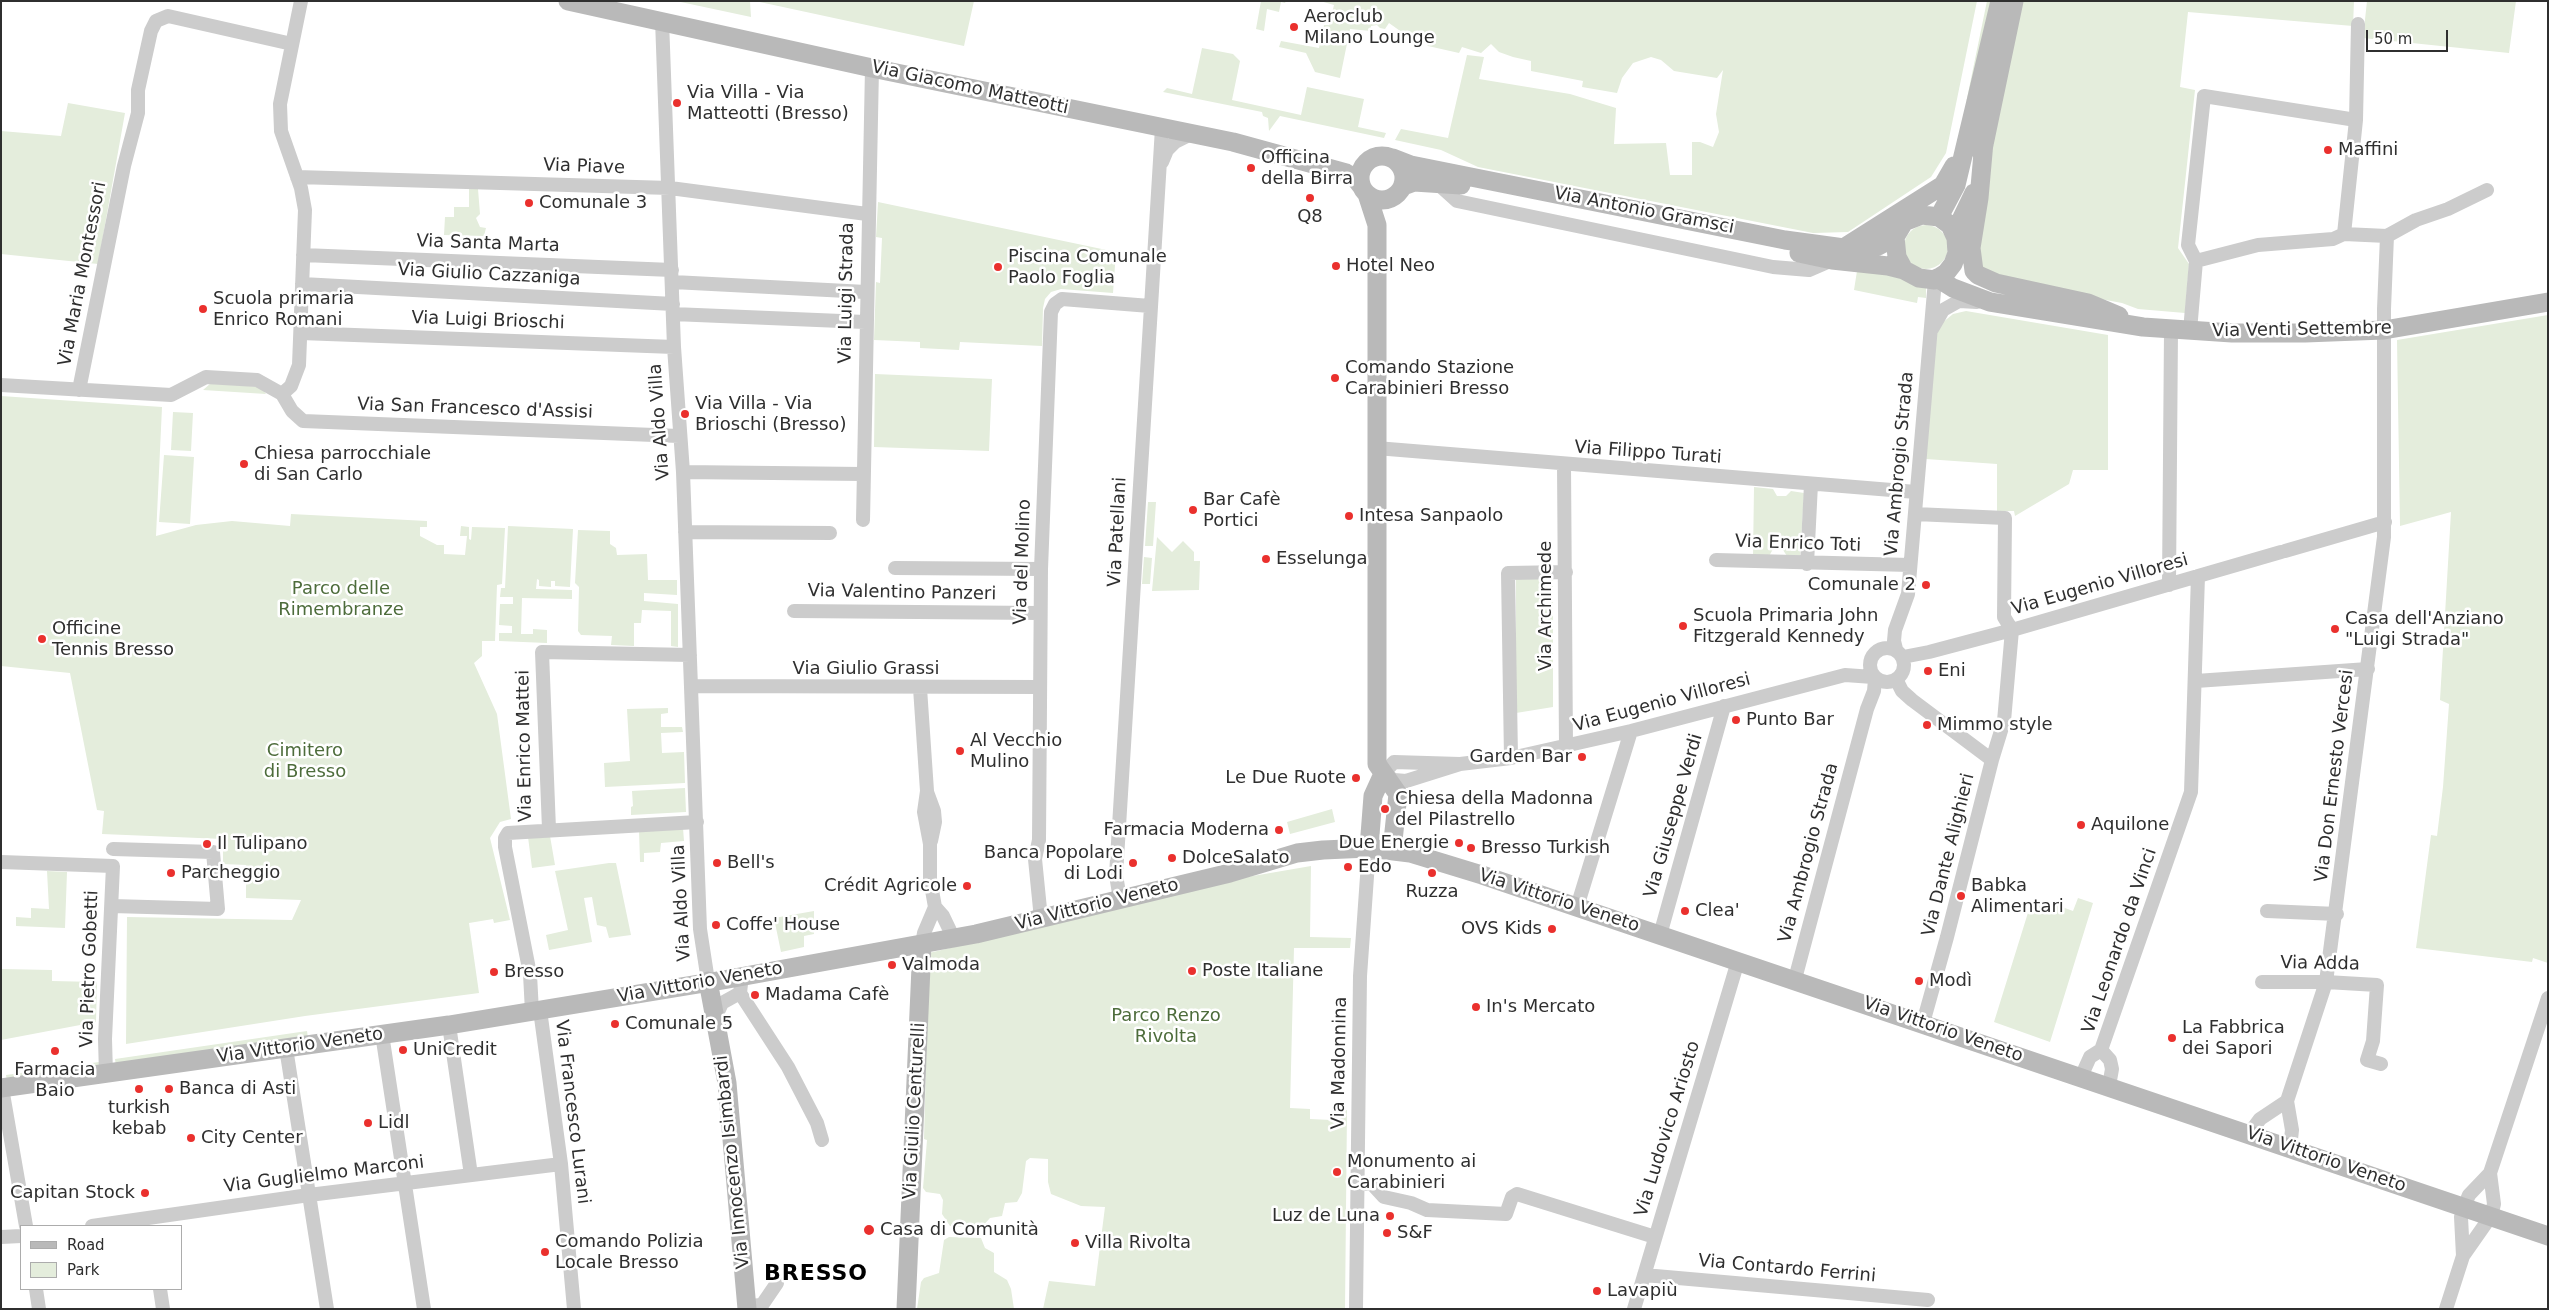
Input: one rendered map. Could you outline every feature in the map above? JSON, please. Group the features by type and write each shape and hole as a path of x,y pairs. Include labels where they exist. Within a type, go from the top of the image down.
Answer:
{"street":[{"path":"1,385 171,395 206,377 257,380 282,394 292,386 299,365 304,210 298,177 281,130 280,104 301,1"},
{"name":"Via Giacomo Matteotti","path":"568,1 662,20 872,68 1278,153 1295,160 1346,173 1355,178 1364,190"},
{"path":"1939,218 1956,185 2000,1"},
{"path":"1956,238 1950,225 1939,218 1922,216 1904,222 1895,237 1897,258 1904,270 1919,278 1936,279 1953,264 1957,253 1956,238 1960,222 1975,190 2014,1"},
{"name":"Via Maria Montessori","path":"79,390 124,166 138,113 138,90 149,39 156,21 168,16 292,44"},
{"name":"Via Aldo Villa","path":"662,20 670,188 674,347 683,472 700,929 708,981"},
{"path":"2344,234 2356,120 2358,24"},
{"name":"Via Luigi Strada","path":"863,520 867,214 872,68"},
{"path":"2190,331 2196,261 2188,245 2204,96 2356,120"},
{"name":"Via Patellani","path":"1120,898 1116,875 1162,128"},
{"name":"Via Patellani","path":"1160,167 1167,150 1175,142 1190,134"},
{"name":"Via Venti Settembre","path":"1984,142 1979,198 1970,248 1974,271 1978,275 1996,283 2088,303 2143,327"},
{"path":"1838,254 1943,185 1966,146"},
{"name":"Via Giacomo Matteotti","path":"1278,153 1300,152 1360,163 1367,161"},
{"path":"1377,225 1386,205 1398,191 1403,170 1393,158 1377,156 1367,161 1360,173 1377,225 1377,754 1378,764 1383,774 1394,786 1398,794 1392,850"},
{"name":"Via Antonio Gramsci","path":"1393,158 1411,165 1785,240 1904,270"},
{"name":"Via Piave","path":"298,177 670,188 867,214"},
{"name":"Via Antonio Gramsci","path":"1398,191 1414,182 1472,186 1838,254 1878,246 1895,237"},
{"path":"1364,190 1380,200 1398,191"},
{"path":"2196,261 2258,245 2333,239 2344,234 2388,236 2416,220 2448,209 2486,190"},
{"name":"Via Don Ernesto Vercesi","path":"2286,1101 2326,982 2337,914 2368,669 2385,522 2384,330 2388,236"},
{"name":"Via Santa Marta","path":"303,256 672,276 866,292"},
{"name":"Via Venti Settembre","path":"1953,264 1966,282 2027,308"},
{"name":"Via Venti Settembre","path":"1936,279 1953,288 1990,302 2143,327 2268,334 2384,330 2548,302"},
{"name":"Via Ambrogio Strada","path":"1899,664 1894,641 1895,630 1908,594 1936,279"},
{"name":"Via Giulio Cazzaniga","path":"302,284 865,322"},
{"name":"Via del Molino","path":"1041,919 1035,859 1039,840 1041,569 1051,312 1054,304 1062,299 1150,306"},
{"path":"1930,331 1943,310 1959,301 1990,302"},
{"path":"2169,585 2171,330"},
{"name":"Via Luigi Brioschi","path":"301,333 674,347"},
{"name":"Via San Francesco d'Assisi","path":"282,394 292,411 303,421 680,436"},
{"name":"Via Filippo Turati","path":"1376,448 1564,465 1916,492"},
{"name":"Via Archimede","path":"1564,465 1566,747"},
{"path":"683,472 863,474"},
{"path":"1807,564 1811,484"},
{"path":"1915,514 2006,518 2004,618 2012,630 2004,721 1992,760"},
{"name":"Via Eugenio Villoresi","path":"1383,774 1394,780 1406,781 1460,764 1511,758 1566,747 1845,675 1874,678 1884,683 1899,664 1930,652 2385,522"},
{"path":"685,532 830,532"},
{"name":"Via Enrico Toti","path":"1716,560 1807,564 1910,565"},
{"path":"895,568 1041,569"},
{"path":"1511,758 1508,573 1566,572"},
{"name":"Via Leonardo da Vinci","path":"2102,1050 2191,792 2198,576"},
{"name":"Via Valentino Panzeri","path":"794,611 1040,613"},
{"name":"Via Ambrogio Strada","path":"1795,979 1867,709 1874,691 1874,678 1871,667 1874,657 1883,648 1899,664"},
{"name":"Via Enrico Mattei","path":"536,1011 505,838 508,833 514,831 549,829 542,652 690,655"},
{"name":"Via Dante Alighieri","path":"1899,664 1899,688 1912,700 1992,760 1946,943 1923,1023"},
{"path":"2196,681 2368,669"},
{"name":"Via Giulio Grassi","path":"691,686 1040,687"},
{"path":"920,688 927,791 934,811 935,822 930,844 930,879 935,907 943,916 954,939"},
{"name":"Via Giuseppe Verdi","path":"1660,935 1724,706"},
{"path":"1576,907 1631,731"},
{"path":"1369,848 1373,796 1383,774"},
{"name":"Via Aldo Villa","path":"549,829 697,822"},
{"path":"112,906 218,909 214,852 113,848"},
{"name":"Via Vittorio Veneto","path":"2,1088 449,1025 708,981 741,984 1041,919 1120,898 1230,873 1297,854 1323,850 1369,848 1392,850 1435,860 1795,979 2548,1236"},
{"name":"Via Madonnina","path":"1356,1309 1357,1082 1360,976 1369,848"},
{"name":"Via Pietro Gobetti","path":"1,862 113,866 105,1039 106,1074"},
{"path":"922,944 924,933 935,907"},
{"path":"2267,911 2337,914"},
{"name":"Via Giulio Centurelli","path":"906,1309 922,944"},
{"name":"Via Ludovico Ariosto","path":"1634,1309 1738,961"},
{"name":"Via Innocenzo Isimbardi","path":"708,981 727,1083 747,1307"},
{"name":"Via Adda","path":"2262,982 2326,982 2376,985 2373,1041 2367,1060 2381,1064"},
{"path":"716,1016 722,1003 741,984 817,1123 822,1140"},
{"path":"2463,1256 2461,1222 2464,1207 2469,1195 2490,1173 2548,998"},
{"name":"Via Francesco Lurani","path":"536,1011 561,1164 574,1309"},
{"path":"449,1025 471,1175"},
{"path":"382,1034 424,1309"},
{"path":"286,1048 327,1309"},
{"path":"2080,1077 2090,1057 2102,1050 2110,1060 2112,1069 2109,1086"},
{"path":"2,1088 26,1225"},
{"path":"2249,1134 2260,1119 2286,1101 2292,1130 2290,1148"},
{"name":"Via Guglielmo Marconi","path":"106,1225 149,1222 309,1195 561,1164"},
{"path":"2446,1309 2463,1256 2491,1216 2494,1204 2490,1173"},
{"path":"1358,1184 1372,1184 1384,1197 1411,1203 1427,1210 1506,1214 1512,1197 1517,1194 1655,1237"},
{"path":"1,1237 20,1236"},
{"name":"Via Contardo Ferrini","path":"1644,1275 1928,1300"},
{"path":"747,1307 762,1305 777,1283"},
{"path":"36,1290 39,1309"},
{"path":"160,1290 163,1309"}],"green space":[{"path":"676,1 750,1 751,17"},
{"path":"755,1 974,1 964,46"},
{"path":"1261,1 1286,1 1285,3 1281,2 1279,12 1267,9 1264,31 1256,29"},
{"path":"1320,1 1977,1 1946,153 1931,177 1848,232 1813,233 1478,167 1441,150 1395,140 1401,129 1448,138 1467,55 1484,57 1479,79 1570,94 1616,108 1614,144 1666,143 1670,175 1692,175 1692,142 1700,142 1713,147 1719,132 1716,114 1723,70 1717,78 1674,71 1661,60 1651,57 1633,63 1622,78 1617,93 1582,87 1583,81 1531,71 1531,61 1499,52 1491,44 1481,53 1462,47 1459,53 1428,46 1418,33 1403,33 1389,23 1385,29 1377,25 1371,26 1371,31 1350,29 1340,78 1315,72 1306,53 1279,47 1281,41 1319,48 1324,25 1329,25 1334,5"},
{"path":"1987,1 1998,1 1966,103"},
{"path":"2018,1 2354,1 2353,26 2188,12 2180,87 2195,90 2178,248 2189,264 2185,313 2138,309 2122,303 2003,281 1976,263 1975,250"},
{"path":"2367,1 2516,1 2509,53 2363,38"},
{"path":"1202,48 1233,54 1240,61 1232,100 1301,115 1307,87 1364,99 1358,127 1386,133 1384,138 1280,116 1269,131 1268,118 1263,116 1262,112 1163,92 1167,88 1192,94"},
{"path":"68,103 125,113 98,264 1,254 1,131 61,136"},
{"path":"469,189 478,189 480,214 476,218 480,227 486,228 484,236 444,235 445,217 454,217 454,207 469,207"},
{"name":"Piscina Comunale Paolo Foglia","path":"878,202 1116,252 1113,293 1061,289 1051,292 1045,299 1043,308 1042,346 960,342 959,350 920,348 920,342 874,340 876,282 880,283 882,238 876,237"},
{"path":"1926,225 1938,229 1944,235 1948,247 1944,259 1938,265 1926,269 1914,265 1908,259 1904,247 1908,235 1914,229"},
{"path":"1857,271 1892,272 1926,287 1926,298 1918,297 1917,303 1854,290"},
{"path":"1966,311 2108,335 2108,470 2073,470 2069,484 2015,516 2014,511 1997,511 1997,464 1926,459 1934,334 1942,323 1953,314"},
{"path":"2548,315 2548,963 2533,958 2532,962 2416,948 2431,835 2437,836 2443,787 2449,704 2440,700 2451,512 2400,526 2397,340"},
{"path":"875,374 992,379 989,451 874,447"},
{"path":"211,383 261,387 266,394 203,390"},
{"name":"Parco delle Rimembranze","path":"1,396 162,407 156,536 196,525 232,521 290,526 291,514 427,521 427,527 420,527 420,536 437,545 444,545 444,554 465,555 467,536 460,536 461,526 469,527 469,539 471,540 472,527 505,528 502,584 497,585 495,641 482,641 482,656 474,663 497,714 511,819 500,822 490,838 510,920 494,923 493,919 469,923 479,993 305,1016 126,1044 127,917 292,920 301,900 246,898 246,865 223,864 223,839 102,834 104,811 97,810 70,673 1,666"},
{"path":"173,412 193,413 191,451 171,450"},
{"path":"164,455 194,457 190,524 159,522"},
{"path":"1754,487 1773,489 1777,496 1786,496 1791,491 1804,493 1800,557 1787,556 1783,550 1773,549 1768,558 1753,557"},
{"path":"1148,502 1156,502 1153,546 1145,546"},
{"path":"508,526 573,529 570,587 555,586 555,581 551,581 551,587 539,586 539,580 537,579 536,589 572,590 572,599 522,598 521,634 533,634 533,629 547,630 547,643 499,641 499,633 512,633 512,626 499,625 500,604 513,604 513,597 500,597 501,588 505,588"},
{"path":"578,530 610,531 610,544 616,548 617,555 647,554 648,580 677,580 677,595 644,593 644,601 678,604 678,647 671,646 671,611 642,610 641,623 634,623 634,646 611,645 612,636 581,635 578,631 579,587 575,583"},
{"path":"1157,537 1172,552 1183,541 1194,552 1194,561 1200,561 1199,590 1152,591"},
{"path":"1144,557 1152,558 1150,584 1142,584"},
{"path":"1516,579 1553,579 1553,707 1516,713"},
{"path":"668,708 668,713 661,714 661,727 682,727 683,732 661,733 662,753 684,752 685,783 605,787 604,763 630,761 627,709"},
{"path":"685,788 686,812 631,815 631,807 633,806 632,791"},
{"path":"1332,809 1335,822 1290,834 1287,822"},
{"path":"683,828 684,841 661,843 660,852 644,853 644,862 640,862 639,830"},
{"path":"550,836 555,865 532,868 528,837"},
{"path":"616,863 631,935 609,938 606,927 597,925 592,897 584,898 592,942 549,950 546,935 568,930 555,871"},
{"name":"Parco Renzo Rivolta","path":"1311,866 1310,937 1351,938 1350,948 1294,948 1290,1108 1310,1109 1310,1119 1331,1120 1332,1109 1347,1110 1345,1309 1043,1309 1049,1281 1095,1286 1105,1207 1081,1206 1051,1194 1048,1182 1048,1159 1030,1158 1026,1161 1022,1193 1017,1202 1005,1203 1002,1216 990,1218 981,1228 950,1226 942,1214 943,1200 940,1194 926,1192 923,1188 927,1140 924,1139 929,953 1247,877"},
{"path":"47,871 67,872 65,928 16,926 16,917 31,918 31,908 49,909"},
{"path":"2078,898 2093,903 2050,1042 1994,1022 2031,903 2043,900 2073,911"},
{"path":"814,911 814,934 804,936 804,947 781,952 774,918"},
{"path":"1,969 52,970 52,981 97,982 96,1022 1,1040"},
{"path":"307,1031 308,1038 116,1066 115,1059"},
{"path":"99,1062 100,1068 7,1081 6,1075"},
{"path":"949,1237 981,1238 985,1248 994,1253 994,1272 1007,1280 1011,1289 1014,1309 917,1309 921,1282 924,1278 939,1273 944,1240"}],"place":[{"name":"Aeroclub Milano Lounge","path":"1294,27"},
{"name":"Via Villa - Via Matteotti (Bresso)","path":"677,103"},
{"name":"Maffini","path":"2328,150"},
{"name":"Officina della Birra","path":"1251,168"},
{"name":"Q8","path":"1310,198"},
{"name":"Comunale 3","path":"529,203"},
{"name":"Hotel Neo","path":"1336,266"},
{"name":"Piscina Comunale Paolo Foglia","path":"998,267"},
{"name":"Scuola primaria Enrico Romani","path":"203,309"},
{"name":"Comando Stazione Carabinieri Bresso","path":"1335,378"},
{"name":"Via Villa - Via Brioschi (Bresso)","path":"685,414"},
{"name":"Chiesa parrocchiale di San Carlo","path":"244,464"},
{"name":"Bar Cafè Portici","path":"1193,510"},
{"name":"Intesa Sanpaolo","path":"1349,516"},
{"name":"Esselunga","path":"1266,559"},
{"name":"Comunale 2","path":"1926,585"},
{"name":"Scuola Primaria John Fitzgerald Kennedy","path":"1683,626"},
{"name":"Casa dell'Anziano \"Luigi Strada\"","path":"2335,629"},
{"name":"Officine Tennis Bresso","path":"42,639"},
{"name":"Eni","path":"1928,671"},
{"name":"Punto Bar","path":"1736,720"},
{"name":"Mimmo style","path":"1927,725"},
{"name":"Al Vecchio Mulino","path":"960,751"},
{"name":"Garden Bar","path":"1582,757"},
{"name":"Le Due Ruote","path":"1356,778"},
{"name":"Chiesa della Madonna del Pilastrello","path":"1385,809"},
{"name":"Aquilone","path":"2081,825"},
{"name":"Farmacia Moderna","path":"1279,830"},
{"name":"Due Energie","path":"1459,843"},
{"name":"Il Tulipano","path":"207,844"},
{"name":"Bresso Turkish","path":"1471,848"},
{"name":"DolceSalato","path":"1172,858"},
{"name":"Bell's","path":"717,863"},
{"name":"Banca Popolare di Lodi","path":"1133,863"},
{"name":"Edo","path":"1348,867"},
{"name":"Parcheggio","path":"171,873"},
{"name":"Ruzza","path":"1432,873"},
{"name":"Crédit Agricole","path":"967,886"},
{"name":"Babka Alimentari","path":"1961,896"},
{"name":"Clea'","path":"1685,911"},
{"name":"Coffe' House","path":"716,925"},
{"name":"OVS Kids","path":"1552,929"},
{"name":"Valmoda","path":"892,965"},
{"name":"Poste Italiane","path":"1192,971"},
{"name":"Bresso","path":"494,972"},
{"name":"Modì","path":"1919,981"},
{"name":"Madama Cafè","path":"755,995"},
{"name":"In's Mercato","path":"1476,1007"},
{"name":"Comunale 5","path":"615,1024"},
{"name":"La Fabbrica dei Sapori","path":"2172,1038"},
{"name":"UniCredit","path":"403,1050"},
{"name":"Farmacia Baio","path":"55,1051"},
{"name":"turkish kebab","path":"139,1089"},
{"name":"Banca di Asti","path":"169,1089"},
{"name":"Lidl","path":"368,1123"},
{"name":"City Center","path":"191,1138"},
{"name":"Monumento ai Carabinieri","path":"1337,1172"},
{"name":"Capitan Stock","path":"145,1193"},
{"name":"Luz de Luna","path":"1390,1216"},
{"name":"Casa di Comunità","path":"869,1230"},
{"name":"S&F","path":"1387,1233"},
{"name":"Villa Rivolta","path":"1075,1243"},
{"name":"Comando Polizia Locale Bresso","path":"545,1252"},
{"name":"Lavapiù","path":"1597,1291"}],"district":[{"name":"BRESSO","path":"816,1274"}],"park label":[{"name":"Cimitero di Bresso","path":"305,761"}]}
